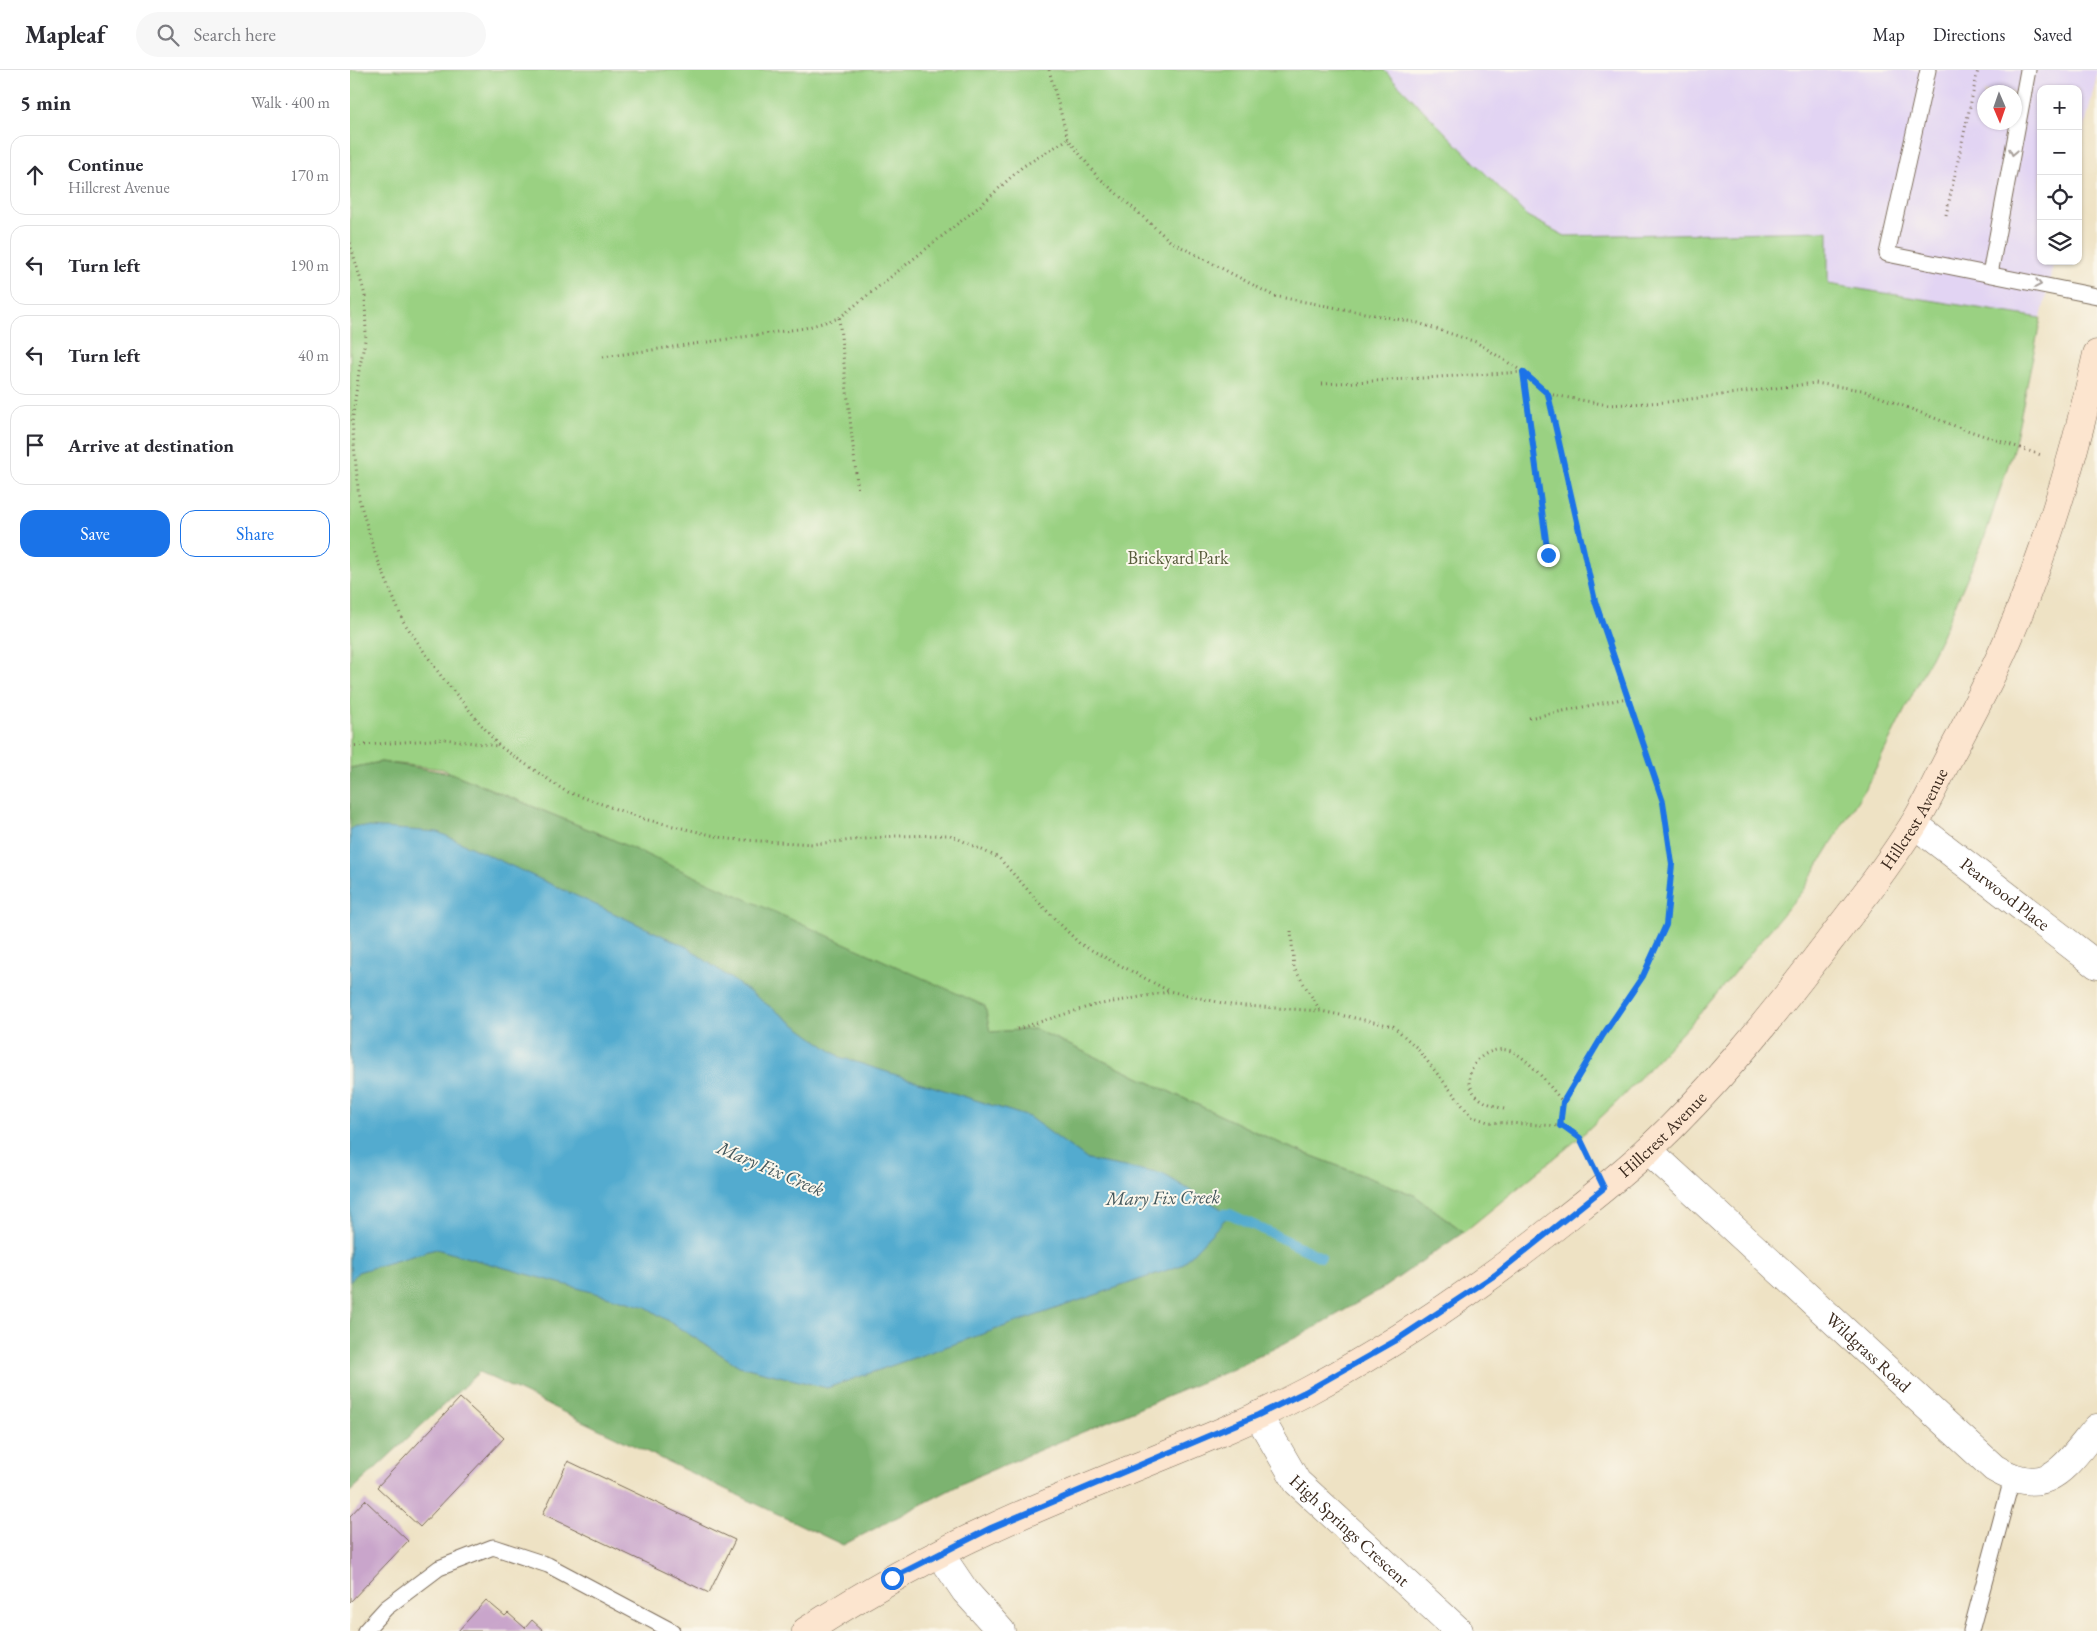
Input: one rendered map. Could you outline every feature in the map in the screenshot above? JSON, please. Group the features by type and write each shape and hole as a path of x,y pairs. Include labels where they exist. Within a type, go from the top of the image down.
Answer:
{"street":[{"name":"Hillcrest Avenue","path":"806,1631 884,1582 1000,1524 1258,1415 1305,1392 1395,1341 1495,1275 1604,1188 1648,1150 1709,1088 1792,990 1851,914 1914,824 2008,638 2042,552 2071,462 2097,354"},
{"name":"Pearwood Place","path":"1914,824 2097,965"},
{"name":"Wildgrass Road","path":"1648,1150 1994,1468 2012,1479"},
{"name":"High Springs Crescent","path":"1258,1415 1297,1482 1459,1631"},
{"path":"2012,1479 2027,1482 2051,1477 2065,1465 2097,1428"},
{"path":"940,1554 965,1591 1001,1631"}],"lane":[{"path":"1928,70 1888,254 2097,296"},
{"path":"1990,274 2028,70"},
{"path":"1971,1631 2012,1479"},
{"path":"365,1631 386,1608 439,1568 493,1547 548,1566 672,1631"}],"path":[{"path":"1049,70 1068,139 1096,175 1170,242 1274,296 1418,323 1476,342 1523,372 1548,394 1608,405 1667,402 1815,383 1862,390 1989,438 2071,462"},
{"path":"1946,215 1978,70"},
{"path":"603,357 805,328 839,318 980,206 1022,168 1068,139"},
{"path":"350,243 365,295 366,336 358,371 352,422 359,499 372,544 403,621 441,676 499,746 564,791 644,819 728,839 813,844 895,836 950,835 999,858 1044,908 1080,944 1169,992 1231,1005 1321,1011 1393,1026 1416,1047 1471,1116 1488,1122 1562,1125 1580,1138 1604,1188"},
{"path":"839,318 858,492"},
{"path":"1322,384 1523,372"},
{"path":"1523,372 1548,555"},
{"path":"1548,394 1595,601 1663,802 1672,864 1666,925 1643,976 1603,1035 1563,1102 1560,1126"},
{"path":"1529,718 1628,698"},
{"path":"350,746 365,743 444,739 499,746"},
{"path":"1291,931 1294,968 1321,1011"},
{"path":"1017,1029 1091,1006 1169,992"},
{"path":"1504,1110 1488,1104 1475,1094 1470,1084 1470,1069 1478,1059 1494,1050 1511,1051 1528,1063 1563,1102"}],"shaded area":[{"path":"1384,70 2097,70 2082,139 2082,85 2037,85 2037,265 2053,265 2041,318 1828,284 1828,231 1565,236 1527,216"}],"green space":[{"name":"Brickyard Park","path":"350,70 1384,70 1527,216 1565,236 1828,231 1828,284 2041,318 2014,447 1984,539 1942,635 1870,780 1803,890 1704,1009 1620,1099 1579,1138 1464,1232 1414,1195 1286,1146 1035,1029 990,1032 607,837 442,769 381,762 350,768"},
{"path":"381,762 451,773 607,837 985,1006 990,1032 1035,1029 1286,1146 1414,1195 1464,1232 1383,1288 1305,1333 1233,1369 973,1478 843,1545 479,1372 350,1492 350,768"}],"water":[{"path":"355,826 438,832 687,947 840,1057 1029,1117 1088,1160 1163,1174 1230,1214 1182,1265 827,1388 739,1366 646,1307 436,1249 358,1272 350,1282 350,830"}],"building":[{"path":"460,1398 504,1438 420,1527 377,1487"},
{"path":"568,1461 735,1540 709,1593 543,1514"},
{"path":"365,1500 408,1541 350,1602 350,1516"},
{"path":"486,1600 505,1616 508,1613 525,1628 532,1620 544,1631 458,1631"}],"waterway":[{"name":"Mary Fix Creek","path":"1217,1214 1230,1214 1321,1257"}],"route":[{"path":"892,1578 991,1528 1258,1415 1305,1392 1395,1341 1495,1275 1604,1188 1580,1138 1562,1125 1560,1126 1563,1102 1603,1035 1643,976 1666,925 1672,864 1663,802 1595,601 1548,394 1523,372 1548,555"}]}
